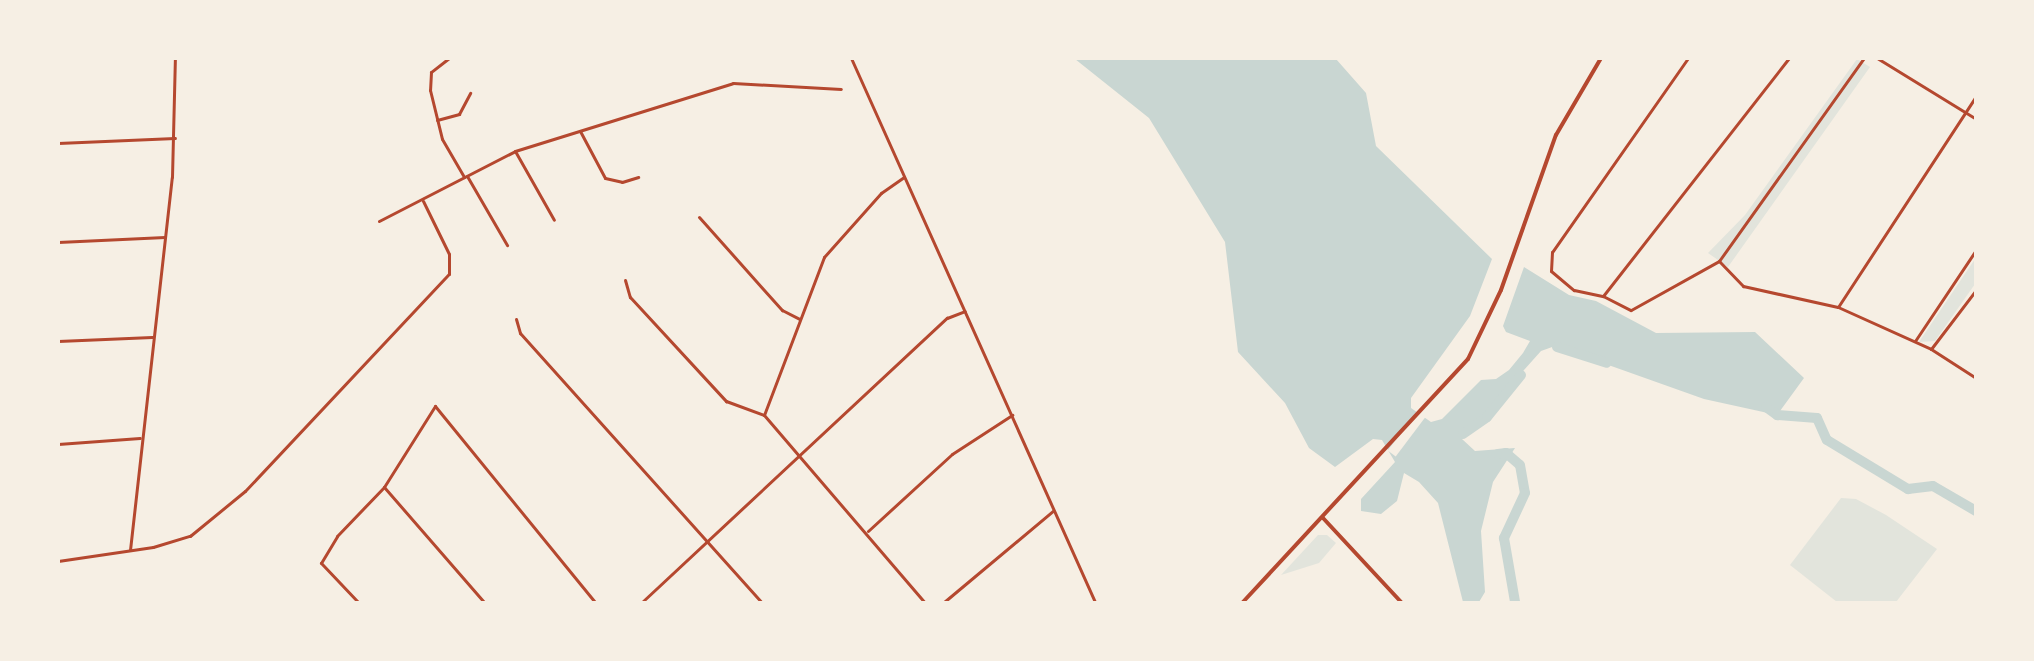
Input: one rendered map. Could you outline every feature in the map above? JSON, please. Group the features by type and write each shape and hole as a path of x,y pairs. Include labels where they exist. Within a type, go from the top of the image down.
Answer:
{"main road":[{"path":"1243,603 1429,406 1478,341 1556,135 1601,58"},
{"path":"1323,518 1401,602"}],"street":[{"path":"130,550 140,438 175,138 175,58"},
{"path":"449,58 431,72 437,120 466,177 507,245"},
{"path":"851,58 867,85 903,177 1094,601 1090,603"},
{"path":"1688,58 1574,215 1549,265 1574,290 1603,296 1631,310 1719,261 1864,58"},
{"path":"1603,296 1789,58"},
{"path":"1877,58 1976,119"},
{"path":"379,221 423,201 515,151 733,83 841,89"},
{"path":"437,120 459,114 470,93"},
{"path":"1838,307 1976,96"},
{"path":"580,131 605,178 622,182 638,177"},
{"path":"58,143 175,138"},
{"path":"515,151 554,220"},
{"path":"764,415 824,257 881,193 903,177"},
{"path":"58,561 182,539 214,519 444,281 452,264 423,201"},
{"path":"699,217 782,310 800,319"},
{"path":"58,242 165,237"},
{"path":"1915,342 1976,250"},
{"path":"1719,261 1743,286 1838,307 1931,349 1976,378"},
{"path":"625,280 630,297 726,401 764,415 868,531 924,603"},
{"path":"1931,349 1976,290"},
{"path":"642,603 947,318 965,311"},
{"path":"516,319 520,333 761,603"},
{"path":"58,341 152,337"},
{"path":"356,602 321,563 337,536 384,487 435,406 595,603"},
{"path":"868,531 952,454 1012,415"},
{"path":"58,444 140,438"},
{"path":"384,487 484,603"},
{"path":"944,603 1053,511"}],"shaded area":[{"path":"1075,59 1336,59 1366,93 1376,146 1492,259 1470,316 1411,398 1411,408 1431,422 1442,419 1481,380 1496,379 1509,370 1523,353 1530,341 1506,332 1503,326 1524,267 1569,295 1596,301 1656,333 1755,332 1804,378 1777,415 1704,399 1555,346 1541,351 1462,439 1475,451 1515,448 1493,482 1481,531 1485,592 1479,602 1463,602 1438,503 1419,482 1404,473 1397,501 1381,514 1361,511 1361,499 1395,462 1382,440 1373,439 1335,467 1309,448 1285,403 1238,352 1225,242 1149,118"},
{"path":"1857,59 1870,67 1728,267 1708,253 1745,215"},
{"path":"1975,259 1975,284 1935,341 1919,342"},
{"path":"1841,498 1856,499 1886,515 1937,549 1896,602 1837,602 1790,565"},
{"path":"1318,535 1327,535 1336,543 1319,563 1281,575"}],"pier":[{"path":"1419,409 1427,415 1396,457 1388,451"}],"waterway":[{"path":"1557,347 1607,363"},
{"path":"1463,434 1487,417 1521,375"},
{"path":"1766,407 1777,415 1817,418 1827,440 1908,489 1933,486 1976,511"},
{"path":"1498,454 1506,453 1520,465 1525,493 1504,538 1515,602"}]}
